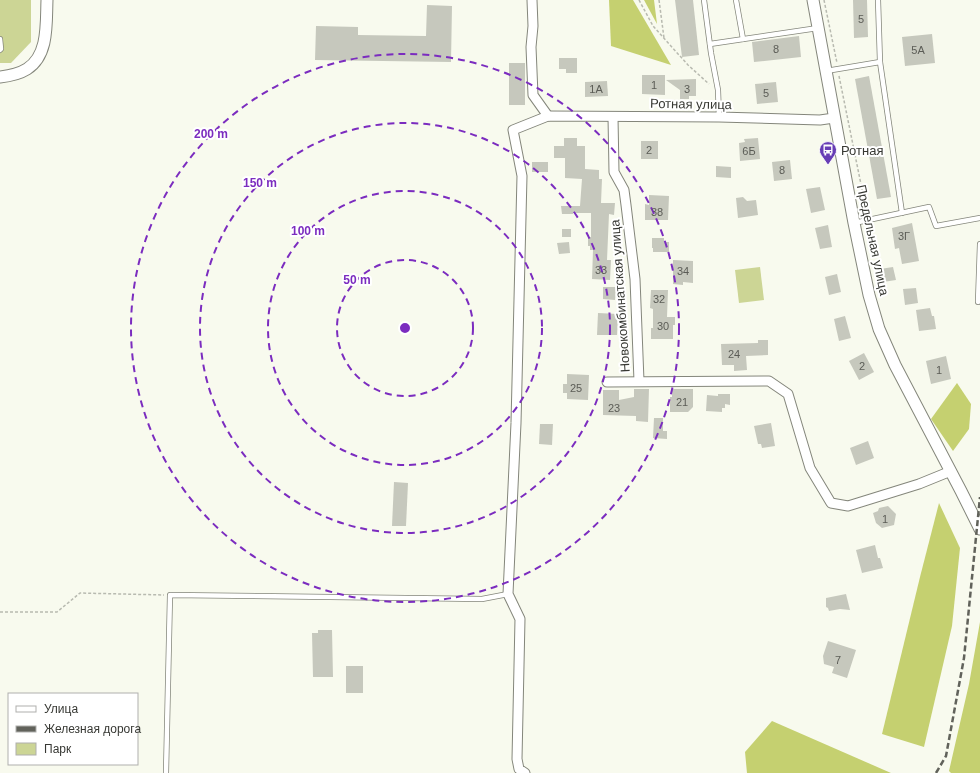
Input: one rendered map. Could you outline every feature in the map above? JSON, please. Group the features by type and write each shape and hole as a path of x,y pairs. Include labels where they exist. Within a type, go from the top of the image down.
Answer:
{"street":[{"path":"0,77 9,76 26,70 33,65 39,57 46,32 47,0"},
{"path":"526,773 519,769 517,759 520,618 508,594 516,423 522,176 513,130 548,116 533,94 531,47 532,0"},
{"name":"Предельная улица","path":"813,0 854,223 869,295 879,329 895,365 980,529"},
{"name":"Ротная улица","path":"548,116 719,117 820,120 834,118"},
{"name":"Новокомбинатская улица","path":"613,117 614,172 624,190 635,279 639,381"},
{"path":"607,382 769,381 788,394 810,468 831,503 848,506 918,484 951,471"}],"lane":[{"path":"704,0 718,90 719,117"},
{"path":"736,0 743,39"},
{"path":"878,0 880,62 902,213"},
{"path":"710,44 818,28"},
{"path":"0,38 0,50"},
{"path":"826,71 880,62"},
{"path":"854,223 929,207 936,226 980,218"},
{"path":"978,302 980,244"},
{"path":"166,773 170,595 482,599 508,594"}],"path":[{"path":"639,0 653,26 664,39 688,65 718,90"},
{"path":"659,0 664,39"},
{"path":"824,0 868,220"},
{"path":"0,612 57,612 80,593 170,595"}],"green space":[{"path":"0,0 31,0 31,42 11,63 0,63"},
{"path":"609,0 633,0 671,65 611,46"},
{"path":"644,0 654,0 657,24"},
{"path":"760,267 764,300 739,303 735,270"},
{"path":"957,383 971,404 969,429 953,451 931,419"},
{"path":"939,503 960,548 952,626 924,747 882,734"},
{"path":"980,622 980,773 951,773 949,771 969,684"},
{"path":"772,721 891,773 747,773 745,752"}],"building":[{"path":"675,0 693,0 699,55 682,57"},
{"path":"853,0 867,0 868,37 854,38"},
{"path":"427,5 452,6 451,62 315,60 316,26 358,27 358,35 426,36"},
{"path":"932,34 935,63 905,66 902,37"},
{"path":"799,36 801,57 754,62 752,42"},
{"path":"559,58 577,58 577,73 566,73 566,69 559,69"},
{"path":"509,63 525,63 525,105 509,105"},
{"path":"642,75 665,75 665,95 642,94"},
{"path":"869,76 891,197 877,199 855,79"},
{"path":"696,79 696,96 689,96 689,99 680,99 680,90 666,80"},
{"path":"607,81 608,96 585,97 585,82"},
{"path":"776,82 778,102 757,104 755,84"},
{"path":"564,138 577,138 577,146 585,146 585,169 599,170 599,179 602,179 601,203 615,203 614,215 609,214 607,260 611,260 610,280 592,279 593,250 590,250 590,246 588,246 588,237 591,237 591,213 562,214 561,206 580,206 582,179 565,178 565,158 554,158 554,146 564,146"},
{"path":"758,138 760,159 740,161 739,143 745,142 744,139"},
{"path":"641,141 658,141 658,159 641,159"},
{"path":"790,160 792,179 774,181 772,162"},
{"path":"532,162 548,162 548,172 532,172"},
{"path":"716,166 731,167 731,178 716,177"},
{"path":"820,187 825,210 811,213 806,189"},
{"path":"649,195 669,196 668,220 645,220 645,204 649,205"},
{"path":"743,197 747,201 756,200 758,215 738,218 736,198"},
{"path":"912,223 919,261 902,264 899,248 895,249 892,228"},
{"path":"828,225 832,247 820,249 815,228"},
{"path":"562,229 571,229 571,237 562,237"},
{"path":"652,238 664,238 664,242 669,242 669,252 653,252"},
{"path":"569,242 570,253 559,254 557,243"},
{"path":"673,260 693,261 693,283 683,282 683,285 673,284"},
{"path":"893,267 896,280 883,282 880,269"},
{"path":"837,274 841,292 829,295 825,277"},
{"path":"603,287 616,287 615,300 603,299"},
{"path":"916,288 918,303 905,305 903,289"},
{"path":"651,290 668,290 667,317 675,317 675,325 673,325 673,339 651,339 651,328 653,328 653,309 650,308"},
{"path":"930,308 932,316 934,316 936,329 919,331 916,310"},
{"path":"598,313 618,314 617,335 597,335"},
{"path":"845,316 851,338 839,341 834,319"},
{"path":"758,340 768,340 768,355 746,356 747,370 734,371 734,365 722,365 721,344 758,343"},
{"path":"864,353 874,372 859,380 849,361"},
{"path":"946,356 951,379 931,384 926,361"},
{"path":"567,374 589,375 588,400 567,399 567,393 563,393 563,384 567,384"},
{"path":"634,389 649,389 648,422 636,421 636,416 603,415 603,390 619,390 619,400 634,397"},
{"path":"672,389 693,389 693,407 688,412 670,412 670,397 672,397"},
{"path":"718,394 730,394 730,405 725,404 725,408 722,408 722,412 706,411 707,395 718,396"},
{"path":"654,418 663,418 663,431 667,431 667,439 653,438"},
{"path":"771,423 775,446 762,448 761,444 758,444 754,426"},
{"path":"540,424 553,424 552,445 539,444"},
{"path":"868,441 874,458 856,465 850,448"},
{"path":"394,482 408,483 406,526 392,526"},
{"path":"888,506 896,514 894,525 882,528 876,523 873,513 878,511 879,508"},
{"path":"875,545 878,558 880,558 883,568 862,573 856,550"},
{"path":"846,594 850,610 840,609 829,611 826,607 826,598"},
{"path":"318,630 332,630 333,677 313,677 312,633 318,633"},
{"path":"828,641 856,650 847,678 832,673 834,667 824,664 823,656"},
{"path":"346,666 363,666 363,693 346,693"}],"railway":[{"path":"936,773 946,756 964,658 980,497"}],"place":[{"name":"Ротная","path":"828,165"}]}
